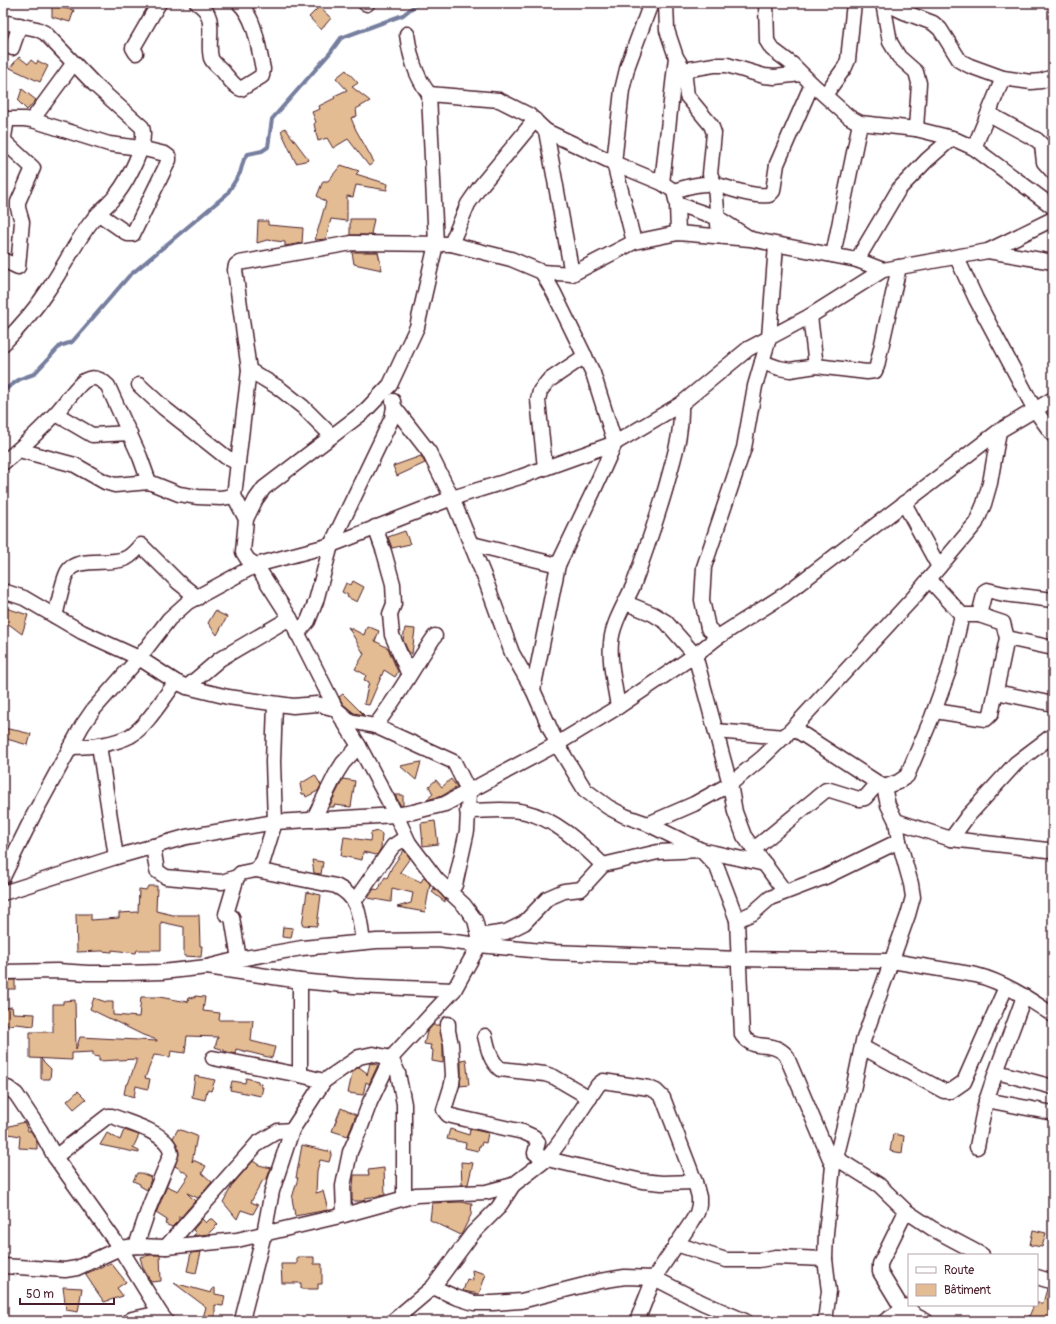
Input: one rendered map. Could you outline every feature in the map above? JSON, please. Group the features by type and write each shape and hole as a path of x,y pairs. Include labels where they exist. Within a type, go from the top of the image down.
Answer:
{"street":[{"path":"136,53 133,48 159,3"},
{"path":"197,3 209,14 211,58 227,77 241,89 262,76 263,69 252,24 244,8 239,3"},
{"path":"634,242 614,163 622,90 628,65 651,3"},
{"path":"666,3 667,30 676,57 684,70 687,96 711,126 714,133 710,174 715,185 719,236"},
{"path":"766,3 767,40 772,49 792,64 849,117 860,123 916,129 952,138 974,148 1053,207"},
{"path":"825,95 845,67 848,60 854,3"},
{"path":"884,3 933,23 940,29 960,60 970,66 1003,78 1031,82 1042,81 1053,77"},
{"path":"884,3 890,42 899,57 916,72 919,83 916,129"},
{"path":"3,22 37,29 45,34 73,64 142,127 143,135 140,148 127,180 117,195 92,220 49,290 22,324 3,344"},
{"path":"12,48 20,25"},
{"path":"344,1215 343,1186 350,1152 370,1102 391,1058 454,990 479,941 475,920 464,905 437,880 409,843 396,815 359,746 336,709 290,618 256,565 248,560 243,552 246,519 256,499 264,488 365,411 390,385 417,327 436,244 429,94 422,84 410,56 407,34"},
{"path":"676,57 671,193 678,233"},
{"path":"32,120 73,64"},
{"path":"684,70 714,65 727,65 764,76 775,77 801,74"},
{"path":"974,148 1003,78"},
{"path":"671,193 692,185 715,185 751,194 769,195 774,191 777,164 812,84"},
{"path":"429,94 499,100 529,115 546,131 614,163 671,193 718,218 750,239"},
{"path":"989,114 1037,140 1042,145 1044,162 1053,172"},
{"path":"3,260 18,267 22,222 18,202 33,168 5,142 5,119 32,120 108,144 140,148 169,156 169,160 133,234 128,234 98,214"},
{"path":"451,244 468,204 479,188 535,120"},
{"path":"833,255 860,123"},
{"path":"546,131 572,274"},
{"path":"857,260 899,189 952,138"},
{"path":"3,877 33,816 70,747 92,710 139,658 169,619 188,602 198,598 256,565 331,545 452,498 545,468 615,443 681,404 748,349 810,316 883,270 957,258 988,251 1053,219"},
{"path":"246,519 234,496 249,370 235,270 236,265 239,263 352,243 451,244 510,259 542,272 572,274 634,242 678,233 750,239 857,260 883,270"},
{"path":"718,637 708,628 702,600 704,567 744,448 755,386 769,338 776,244"},
{"path":"988,251 1053,262"},
{"path":"957,258 976,299 1035,410 1053,435"},
{"path":"762,362 790,370 816,366 868,372 875,371 899,267"},
{"path":"532,690 558,565 615,443 593,373 554,293 542,272"},
{"path":"810,316 816,366"},
{"path":"545,468 538,400 540,391 548,381 585,356"},
{"path":"249,370 278,388 303,407 332,436"},
{"path":"3,463 19,450 56,414 84,381 94,378 102,380 108,386 130,433 149,482"},
{"path":"139,385 164,408 226,456 238,463"},
{"path":"297,634 308,621 316,602 331,545 392,418 394,407 390,385"},
{"path":"3,893 116,857 186,837 275,822 396,815 445,804 557,744 695,655 718,637 784,595 999,431 1053,399"},
{"path":"618,706 612,664 611,643 615,623 626,603 642,563 664,498 679,440 681,404"},
{"path":"394,407 429,452 452,498 472,544 512,653 532,690 557,744 585,790 608,807 625,816 648,824 701,850 765,864"},
{"path":"56,414 92,435 130,433"},
{"path":"648,824 694,804 730,784 762,758 789,732 914,597 976,522 984,504 990,483 999,431"},
{"path":"19,450 75,465 110,484 149,482 178,494 221,498 234,496"},
{"path":"904,503 939,567"},
{"path":"375,528 384,552 393,584 394,604 390,614 392,635 409,675"},
{"path":"472,544 558,565"},
{"path":"55,616 67,572 72,566 124,559 131,555 141,545 178,582 198,598"},
{"path":"929,579 962,615 980,615 1003,622 1007,638 991,714 986,719 935,711"},
{"path":"980,615 985,591 987,590 1004,594 1053,600"},
{"path":"3,591 24,598 82,632 139,658 181,684 228,697 293,706 317,704 336,709 350,721 375,726 454,762 469,792 467,831 455,885 449,892"},
{"path":"626,603 653,614 666,622 695,655 730,784 735,812 744,836 785,892"},
{"path":"754,849 826,790 859,799 866,798 881,785 898,782 907,776 935,711 949,670 962,615"},
{"path":"70,747 87,747 116,742 131,735 144,724 181,684 290,618"},
{"path":"375,726 391,706 409,675 435,636"},
{"path":"1007,638 1053,648"},
{"path":"996,692 1053,704"},
{"path":"256,870 262,861 275,822 273,762 275,704"},
{"path":"716,731 789,732 881,785 888,805 896,821 899,841 911,884 913,897 862,1047 854,1090 835,1162 826,1233 825,1259 829,1291 825,1321"},
{"path":"951,839 967,817 1016,764 1053,735"},
{"path":"99,745 116,857"},
{"path":"313,820 336,774 359,746"},
{"path":"467,811 524,812 544,818 570,835 603,865"},
{"path":"896,821 951,839 1047,850 1053,848"},
{"path":"354,900 393,846 402,840 409,843"},
{"path":"737,920 753,913 770,898 825,877 899,841"},
{"path":"153,846 157,871 166,877 222,882 237,877 241,873 256,870 336,886 346,891 354,900 358,911 363,942"},
{"path":"479,941 506,932 524,923 548,898 564,891 580,889 603,865 658,852 701,850 717,867 737,920 742,1035 747,1042 754,1045 775,1047 782,1050 786,1055 835,1162 879,1185 906,1211 934,1229 980,1254"},
{"path":"237,877 226,914 232,918 239,959"},
{"path":"3,972 162,972 207,967 239,959 302,948 363,942 438,940 479,941 552,952 739,959 892,961 987,978 1024,996 1053,1015"},
{"path":"207,967 300,981 354,986 454,990"},
{"path":"300,981 300,1075"},
{"path":"862,1047 944,1091 951,1091 964,1082 1006,987"},
{"path":"977,1147 986,1100 1024,996"},
{"path":"448,1024 453,1075 452,1084 444,1110 448,1114 456,1118 523,1132 534,1137 538,1142 535,1153 547,1159 642,1181 662,1183 695,1182"},
{"path":"485,1036 491,1057 495,1065 500,1069 545,1074 554,1077 590,1098"},
{"path":"246,1321 243,1316 264,1234 272,1191 292,1130 324,1081 359,1057 373,1054 391,1058"},
{"path":"213,1058 324,1081"},
{"path":"391,1058 398,1073 404,1104 404,1198"},
{"path":"996,1072 1053,1087"},
{"path":"393,1321 433,1287 473,1233 498,1208 513,1185 547,1159 598,1085 603,1081 649,1088 663,1098 695,1182 699,1197 697,1213 654,1278 637,1321"},
{"path":"3,1087 8,1088 16,1094 40,1130 55,1158 120,1248 156,1317 132,1319 129,1321"},
{"path":"986,1100 1053,1113"},
{"path":"55,1158 108,1116 112,1116 142,1128 162,1138 169,1146 171,1154 150,1205 136,1246"},
{"path":"166,1247 258,1143 278,1132 292,1130"},
{"path":"3,1266 65,1270 77,1268 120,1248 136,1246 166,1247 237,1240 344,1215 416,1195 486,1192 513,1185"},
{"path":"906,1211 880,1264 880,1272 906,1311 926,1321"},
{"path":"676,1244 726,1260 759,1260 776,1257 825,1259"},
{"path":"433,1287 455,1297 474,1303 493,1303 521,1301 625,1276 654,1278 703,1303 745,1321"},
{"path":"1038,1277 1053,1282"},
{"path":"885,1321 906,1311"}],"building":[{"path":"52,6 74,10 70,22 52,17"},
{"path":"319,7 331,18 321,30 309,17"},
{"path":"19,57 28,64 31,60 36,64 38,61 48,66 40,82 10,68"},
{"path":"346,70 358,83 352,87 370,101 356,109 357,116 351,118 374,162 369,166 348,139 333,148 327,138 318,141 314,124 316,122 312,112 320,109 319,106 335,98 334,96 347,90 336,78"},
{"path":"22,89 36,100 27,110 18,101"},
{"path":"285,128 309,160 296,163 281,131"},
{"path":"341,165 359,171 356,174 388,184 387,190 356,185 353,197 347,196 347,221 331,219 326,239 315,240 326,202 317,196 323,181 328,181"},
{"path":"350,219 374,219 371,234 375,235 350,235"},
{"path":"258,221 268,221 268,225 303,228 302,243 285,246 285,242 267,240 257,243"},
{"path":"352,252 378,252 382,270 354,264"},
{"path":"421,456 425,463 397,476 393,466"},
{"path":"405,531 410,544 392,548 388,537"},
{"path":"353,581 364,587 357,602 347,597 348,595 342,592 346,583 351,585"},
{"path":"3,607 28,615 22,634 10,625 3,623"},
{"path":"215,611 227,617 217,635 208,623"},
{"path":"367,626 379,631 375,641 388,648 398,672 395,677 384,670 369,705 364,704 369,682 364,680 366,675 355,669 364,654 348,627 364,635"},
{"path":"405,628 415,629 412,654 408,651 403,640"},
{"path":"343,694 364,715 354,713 343,704 339,697"},
{"path":"3,728 31,734 28,745 3,738"},
{"path":"421,762 416,780 400,766"},
{"path":"315,775 321,785 318,791 306,797 305,794 302,794 300,784"},
{"path":"343,779 355,781 351,807 334,805 334,807 329,807"},
{"path":"451,779 457,787 442,796 426,800 433,794 429,786 436,780 442,787"},
{"path":"395,795 403,795 403,805 401,806"},
{"path":"435,821 438,844 423,846 421,823"},
{"path":"378,831 382,834 381,848 377,855 363,852 362,860 341,856 344,837 370,841 371,833"},
{"path":"404,850 410,858 400,872 421,882 424,877 430,884 425,912 397,907 411,903 413,893 392,888 391,902 368,898 374,889 379,890 385,877 387,878 392,867"},
{"path":"312,860 323,862 321,874 314,873"},
{"path":"148,886 157,886 156,911 173,915 199,915 200,946 202,946 201,957 184,956 184,927 161,922 161,950 137,950 136,953 112,950 112,952 77,952 76,914 91,914 91,920 119,918 119,913 138,912 139,889 146,890"},
{"path":"434,888 445,899 445,902 432,892"},
{"path":"307,892 321,895 317,926 302,925"},
{"path":"283,927 293,928 291,938 282,937"},
{"path":"3,980 15,980 15,989 3,989"},
{"path":"195,996 205,997 203,1011 220,1013 219,1020 253,1020 251,1041 275,1047 272,1058 236,1049 235,1054 224,1051 215,1047 218,1037 187,1036 185,1053 171,1051 170,1057 154,1055 145,1078 150,1079 148,1089 136,1086 134,1097 124,1094 126,1084 128,1084 137,1059 99,1061 99,1057 93,1056 93,1052 72,1053 72,1060 30,1058 30,1032 53,1032 53,1004 63,1004 63,1001 75,1000 76,1049 80,1037 157,1041 90,1009 94,998 106,1002 113,1002 113,1015 139,1017 141,997 159,997 188,1002 189,997 195,998"},
{"path":"12,1007 13,1013 35,1014 34,1026 16,1024 3,1026 3,1008"},
{"path":"433,1025 440,1025 443,1045 443,1063 432,1061 433,1050 430,1049 431,1045 424,1044 427,1032"},
{"path":"41,1059 51,1069 50,1079 41,1079"},
{"path":"466,1059 469,1085 460,1086 461,1060"},
{"path":"370,1063 378,1065 369,1084 366,1082 363,1095 348,1093 354,1070 359,1067 367,1073 367,1075"},
{"path":"195,1076 215,1080 211,1091 207,1090 205,1100 192,1097"},
{"path":"246,1078 258,1081 258,1083 261,1084 261,1087 263,1087 261,1096 230,1090 232,1081 245,1083"},
{"path":"78,1091 86,1099 74,1109 67,1101"},
{"path":"341,1108 356,1115 348,1136 332,1131"},
{"path":"24,1122 28,1131 31,1131 37,1142 37,1149 19,1148 20,1136 3,1133 3,1128"},
{"path":"178,1129 197,1136 192,1162 193,1160 206,1166 202,1173 212,1182 198,1198 187,1193 195,1201 181,1217 179,1216 179,1220 172,1227 165,1224 167,1220 156,1213 167,1186 178,1191 189,1175 175,1166 179,1153 177,1144 173,1138"},
{"path":"450,1129 469,1135 470,1129 488,1133 486,1143 482,1142 478,1151 465,1148 466,1143 447,1139"},
{"path":"124,1130 139,1135 133,1148 139,1151 139,1153 100,1145 107,1133 120,1140"},
{"path":"893,1134 904,1136 902,1153 890,1151"},
{"path":"302,1145 332,1152 329,1162 320,1160 317,1171 316,1193 323,1191 328,1210 295,1216 292,1198 298,1178 296,1178"},
{"path":"253,1161 259,1165 271,1168 266,1181 263,1180 251,1202 258,1205 253,1214 241,1210 237,1219 223,1202 233,1184"},
{"path":"461,1162 473,1163 468,1184 462,1185"},
{"path":"384,1168 385,1195 365,1198 365,1200 362,1201 352,1201 354,1175 369,1175 368,1170"},
{"path":"137,1173 151,1177 147,1190 140,1186 140,1184 133,1181"},
{"path":"432,1203 472,1203 471,1215 461,1235 430,1220"},
{"path":"202,1219 206,1223 210,1219 213,1219 218,1224 208,1234 193,1236 196,1233 193,1230"},
{"path":"1033,1230 1046,1233 1042,1247 1030,1245"},
{"path":"201,1252 196,1273 187,1271 191,1253"},
{"path":"160,1255 161,1281 151,1282 143,1268 140,1257"},
{"path":"297,1257 314,1257 314,1264 322,1264 322,1284 318,1284 318,1289 301,1289 301,1283 282,1283 281,1264 297,1264"},
{"path":"111,1263 126,1282 117,1288 123,1296 104,1302 85,1274"},
{"path":"472,1270 486,1274 479,1294 463,1291 467,1279 473,1281"},
{"path":"174,1283 211,1293 213,1288 215,1288 215,1294 225,1296 223,1306 215,1305 215,1321 202,1321 206,1307"},
{"path":"63,1287 82,1288 78,1312 66,1310"},
{"path":"1047,1289 1053,1290 1053,1317 1051,1321 1027,1321 1034,1306 1038,1306 1038,1303 1043,1303"}],"waterway":[{"path":"3,391 20,379 34,374 60,346 72,342 129,276 227,194 240,173 244,159 248,154 262,151 268,147 272,119 330,53 341,38 403,15 418,3"}]}
